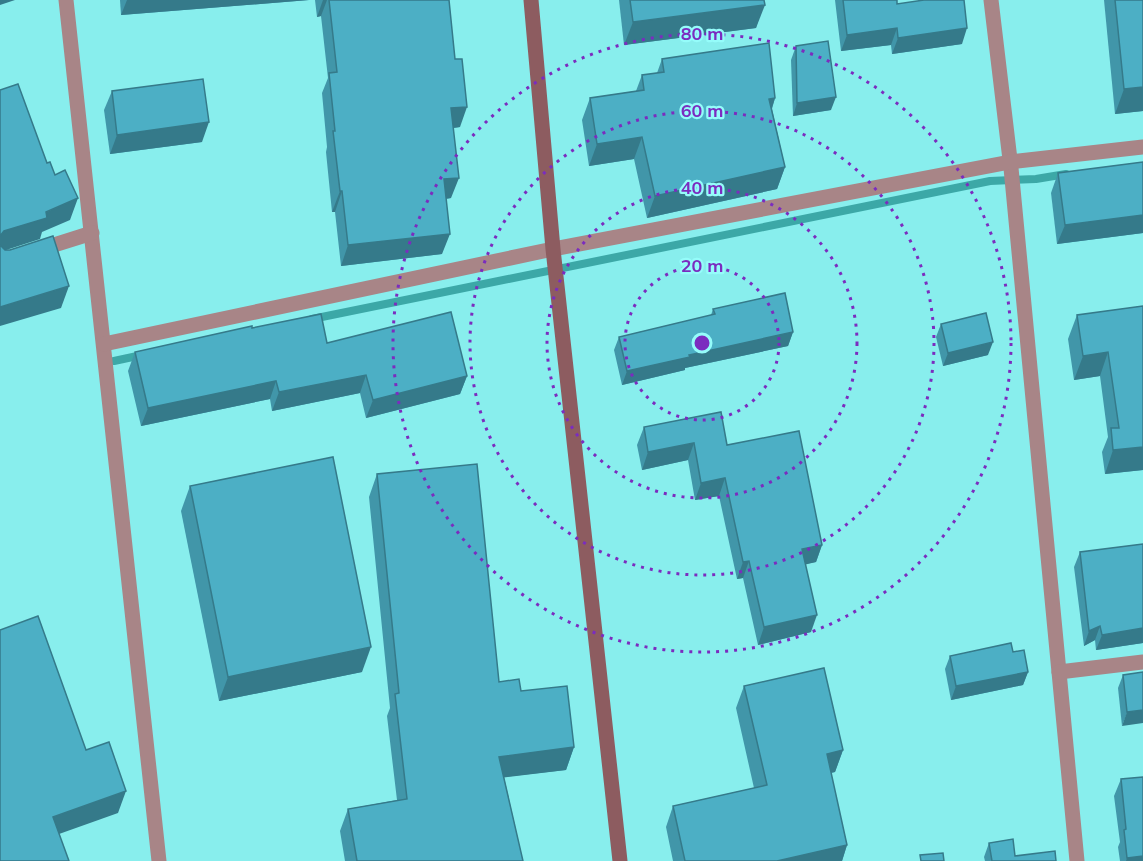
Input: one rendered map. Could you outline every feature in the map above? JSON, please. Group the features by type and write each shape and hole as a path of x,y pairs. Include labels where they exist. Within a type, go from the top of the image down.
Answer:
{"street":[{"path":"66,0 159,861"},
{"path":"531,0 553,249 620,861"},
{"path":"991,0 1013,193 1077,861"},
{"path":"104,344 553,249 1010,165 1143,147"},
{"path":"0,262 92,233"},
{"path":"1059,672 1143,662"}],"building":[{"path":"329,0 449,0 455,59 462,59 467,107 451,108 459,178 444,179 450,234 348,245 333,131 335,131 329,73 337,72"},
{"path":"630,0 764,0 765,5 633,22"},
{"path":"843,0 897,0 897,4 924,0 964,0 967,28 898,38 897,28 847,35"},
{"path":"1115,0 1143,0 1143,87 1124,89"},
{"path":"828,41 836,97 797,103 796,46"},
{"path":"769,43 775,98 769,99 785,167 655,196 642,137 597,144 590,98 644,90 642,75 664,72 662,59"},
{"path":"203,79 209,122 117,135 112,91"},
{"path":"18,84 47,163 50,162 55,175 65,170 78,198 46,212 47,218 4,231 0,236 0,90"},
{"path":"1143,162 1143,215 1065,225 1058,173"},
{"path":"53,236 69,286 0,307 0,245 5,250 10,250"},
{"path":"785,293 793,332 627,371 619,337 715,314 713,309"},
{"path":"1143,306 1143,447 1113,450 1111,428 1119,428 1108,352 1083,356 1077,315"},
{"path":"451,312 467,376 373,400 366,375 279,392 276,381 148,408 135,352 252,326 252,328 321,314 327,343"},
{"path":"986,313 993,342 948,353 941,324"},
{"path":"721,412 727,445 799,431 822,545 802,549 817,615 764,627 749,561 743,562 725,478 701,483 694,443 648,452 644,427"},
{"path":"333,457 371,647 228,677 190,486"},
{"path":"477,464 499,682 519,679 521,691 567,686 574,747 499,757 523,861 357,861 348,809 407,799 395,694 399,693 377,474"},
{"path":"1143,544 1143,628 1102,635 1100,626 1089,631 1080,552"},
{"path":"38,616 86,750 109,742 126,791 53,817 69,861 0,861 0,630"},
{"path":"1011,643 1013,652 1024,650 1028,672 956,686 950,656"},
{"path":"824,668 843,750 827,754 847,845 777,861 685,861 673,806 767,785 744,686"},
{"path":"1143,672 1143,710 1127,712 1123,675"},
{"path":"1143,777 1143,856 1127,858 1121,779"},
{"path":"1013,839 1015,856 1055,851 1056,861 992,861 989,843"},
{"path":"943,853 944,861 921,861 920,855"}],"waterway":[{"path":"312,319 990,181 1036,179 1066,174"},
{"path":"114,361 142,355"}]}
